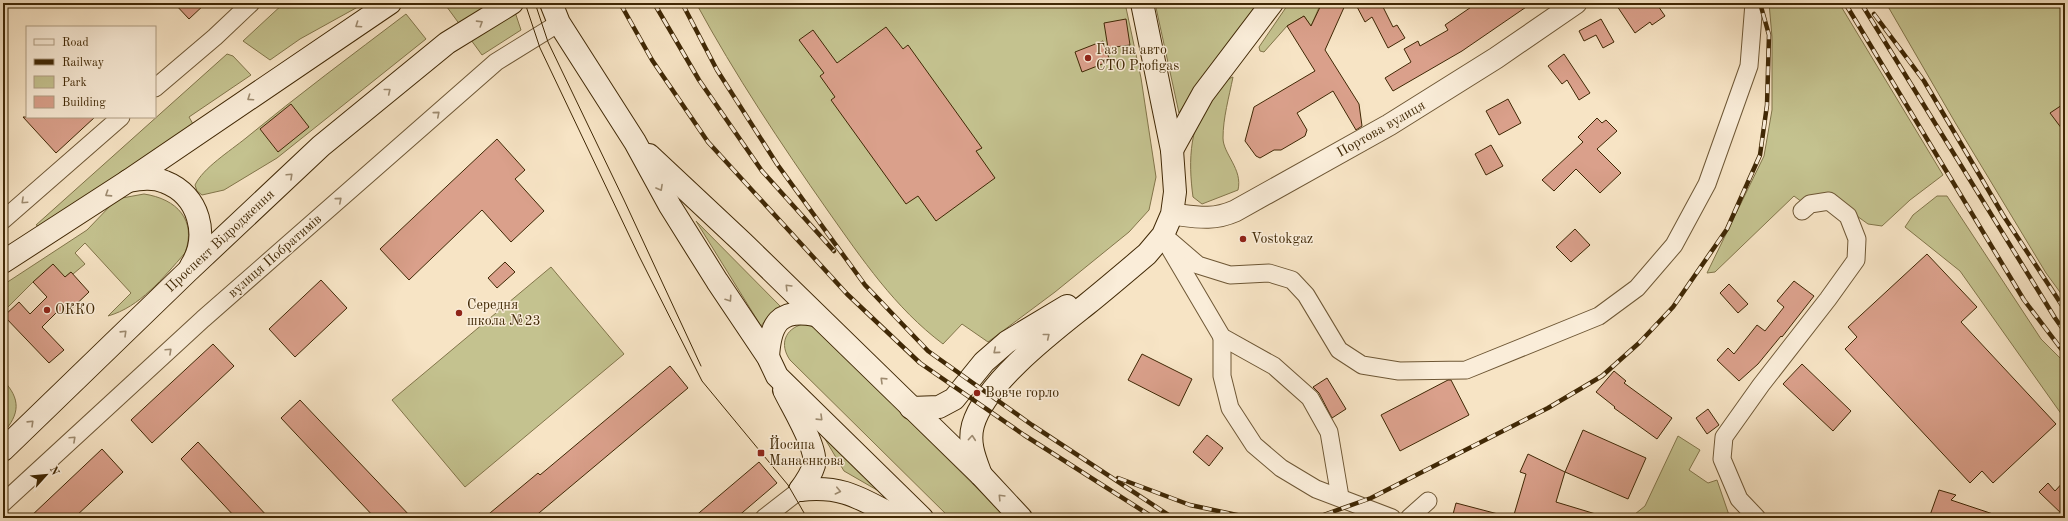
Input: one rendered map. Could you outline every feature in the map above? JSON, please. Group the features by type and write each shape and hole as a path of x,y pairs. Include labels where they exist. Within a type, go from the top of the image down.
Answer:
{"main road":[{"path":"3,262 128,181 390,3"},
{"name":"Проспект Відродження","path":"3,450 187,272 321,146 448,43 512,3"},
{"path":"551,3 559,23 635,142 670,206 717,281 768,357 813,450 814,464 809,477 800,490"},
{"path":"981,475 971,446 973,426 980,409 1004,378 1032,349 1146,254 1163,235 1172,214 1175,192 1172,150 1142,3"},
{"path":"1172,150 1203,94 1272,3"},
{"path":"635,142 743,243 815,315 981,475 1022,518"},
{"path":"128,181 146,178 164,182 180,190 192,204 200,220 201,239 197,256 187,272"},
{"path":"911,408 938,407 954,399 984,362 1007,342 1075,302 1114,282"},
{"path":"768,357 769,337 776,322 800,312 815,315"},
{"path":"777,376 922,518"},
{"path":"800,490 820,488 840,490 898,518"}],"street":[{"path":"156,87 215,37 251,3"},
{"name":"Портова вулиця","path":"1172,214 1207,219 1221,218 1235,211 1389,125 1496,58 1576,3"},
{"path":"1163,235 1198,265 1230,275 1269,273 1292,280 1306,295 1339,350 1362,365 1400,371 1466,370 1599,316 1637,288 1674,245 1707,184 1749,66 1754,3"},
{"name":"вулиця Побратимів","path":"3,503 203,319 496,62 559,23"},
{"path":"3,220 44,182 120,118"},
{"path":"1722,459 1724,437 1739,414 1828,299 1856,260 1857,239 1848,216 1829,201 1810,204 1802,211"},
{"path":"1163,235 1222,337 1222,376 1230,408 1254,445 1281,468 1316,489 1392,518"},
{"path":"1222,337 1274,366 1310,398 1329,432 1340,497"},
{"path":"1711,445 1722,459 1739,499 1740,518"},
{"path":"764,518 800,490"},
{"path":"1739,499 1757,518"},
{"path":"1409,518 1428,501"}],"green space":[{"path":"284,3 365,3 300,39 270,60 243,41"},
{"path":"444,3 512,3 521,30 482,55"},
{"path":"696,3 1125,3 1141,78 1156,177 1149,210 1129,232 1055,292 988,342 962,324 943,344 894,299 867,265 810,186 759,109 726,56"},
{"path":"1155,3 1258,3 1197,85 1179,113"},
{"path":"1289,3 1321,3 1311,26 1304,16 1287,26 1264,52 1260,51 1259,47"},
{"path":"1769,3 1839,3 1943,175 1910,200 1882,226 1868,224 1828,195 1802,202 1794,196 1715,272 1707,273 1764,156 1772,110 1772,37"},
{"path":"1886,3 2065,3 2065,299 2046,273 1956,124"},
{"path":"406,14 426,39 277,158 224,190 202,195 197,191 195,185 199,179 204,172 218,160"},
{"path":"227,54 233,56 251,75 189,117 193,124 41,227 36,225 156,118"},
{"path":"1233,77 1225,115 1223,138 1226,150 1238,175 1238,190 1202,204 1193,197 1191,183 1191,155 1195,129 1206,104 1223,84"},
{"path":"144,194 156,197 175,206 186,221 188,241 185,253 159,282 141,299 120,312 108,316 131,293 85,243 75,253 85,264 73,274 71,272 65,277 33,282 3,312 3,285 87,230 113,203 122,198"},
{"path":"1937,196 1947,196 2041,339 2065,363 2065,411 2062,415 1960,271 1905,227 1913,215"},
{"path":"696,221 783,309 770,314 761,326"},
{"path":"551,267 624,354 465,487 392,400"},
{"path":"803,324 818,330 1007,518 950,518 790,360 785,348 786,338 792,329"},
{"path":"3,380 13,394 16,406 13,419 3,433"},
{"path":"815,422 896,501 844,471"},
{"path":"1678,436 1700,450 1689,470 1708,483 1717,480 1730,518 1630,518 1645,506"}],"building":[{"path":"174,3 206,3 189,19"},
{"path":"1322,3 1346,3 1325,50 1359,104 1362,126 1356,130 1333,91 1297,113 1307,130 1305,136 1281,150 1274,150 1260,158 1256,156 1245,141 1254,107 1315,71 1287,26 1304,16 1311,26"},
{"path":"1355,3 1381,3 1393,27 1397,25 1405,38 1388,48 1372,17 1365,22"},
{"path":"1477,3 1532,3 1462,51 1393,91 1385,78 1411,62 1404,49 1418,41 1420,46 1448,30 1445,25"},
{"path":"1615,3 1656,3 1665,16 1652,25 1650,22 1635,33"},
{"path":"1126,19 1130,45 1108,48 1104,23"},
{"path":"1601,19 1614,42 1603,48 1596,35 1584,41 1579,31"},
{"path":"886,27 903,49 908,45 982,148 976,151 995,178 936,221 918,196 906,204 831,100 835,97 820,76 824,73 799,40 813,30 837,63"},
{"path":"1103,41 1110,61 1082,72 1075,52"},
{"path":"1564,54 1590,93 1579,100 1567,80 1562,84 1548,66"},
{"path":"1508,99 1521,123 1499,135 1486,111"},
{"path":"2065,103 2065,133 2050,113"},
{"path":"291,104 309,127 278,152 260,129"},
{"path":"23,117 94,118 56,153"},
{"path":"1597,118 1602,123 1606,120 1617,131 1597,149 1621,173 1600,193 1576,169 1554,191 1542,180 1583,142 1578,137"},
{"path":"497,139 525,170 515,179 544,211 511,242 482,210 409,280 380,249"},
{"path":"1491,145 1503,166 1486,175 1475,154"},
{"path":"1575,229 1590,245 1571,262 1556,247"},
{"path":"1927,254 1977,307 1961,322 2056,424 1993,483 1982,471 1970,483 1845,349 1857,337 1848,327"},
{"path":"505,262 515,272 497,288 488,278"},
{"path":"53,264 65,277 71,272 89,292 66,314 57,312 42,327 64,350 49,363 4,316 19,302 30,314 47,297 33,282"},
{"path":"321,280 347,308 295,357 269,329"},
{"path":"1794,281 1814,296 1782,337 1781,336 1758,364 1739,381 1717,360 1728,348 1734,354 1757,325 1765,331 1784,307 1777,301"},
{"path":"1729,284 1748,304 1738,313 1720,293"},
{"path":"213,344 234,366 152,443 131,420"},
{"path":"1142,354 1192,379 1179,406 1128,380"},
{"path":"1802,364 1851,411 1833,431 1783,384"},
{"path":"670,366 688,388 533,518 484,518 538,473 540,475"},
{"path":"1614,371 1626,381 1624,383 1672,418 1657,439 1614,408 1615,407 1596,392"},
{"path":"1327,378 1346,409 1332,418 1319,393 1313,387"},
{"path":"1448,380 1451,380 1469,415 1400,451 1381,415"},
{"path":"300,400 412,518 375,518 281,418"},
{"path":"1708,409 1719,425 1707,434 1696,418"},
{"path":"1583,430 1646,458 1628,499 1565,472"},
{"path":"1207,435 1223,448 1209,466 1193,452"},
{"path":"198,442 269,518 236,518 181,459"},
{"path":"102,449 123,472 74,518 29,518"},
{"path":"1528,454 1565,472 1556,502 1599,515 1599,518 1513,518 1526,474 1520,472"},
{"path":"759,462 777,483 736,518 693,518"},
{"path":"2065,480 2065,517 2039,492 2048,483 2055,491"},
{"path":"1939,490 1956,495 1951,500 1999,516 1998,518 1929,518"},
{"path":"1456,503 1498,514 1498,518 1452,518"}],"tram line":[{"path":"525,3 540,48 639,256 702,381 788,485 807,518"},
{"path":"535,3 548,42 624,200 701,366"}],"railway":[{"path":"620,3 652,60 708,142 847,294 920,363 1024,435 1154,518"},
{"path":"654,3 699,80 762,171 834,251"},
{"path":"682,3 717,70 777,164 865,285 928,351 1032,425 1173,518"},
{"path":"1307,518 1318,517 1371,498 1548,408 1602,376 1639,343 1673,307 1727,229 1760,155 1767,105 1769,35 1760,3"},
{"path":"1845,3 2024,300 2065,354"},
{"path":"1861,3 2065,332"},
{"path":"1874,14 1924,81 2003,215 2065,310"},
{"path":"1118,478 1190,505 1251,518"}],"place":[{"name":"Газ на авто СТО Profigas","path":"1088,58"},
{"name":"Vostokgaz","path":"1243,239"},
{"name":"ОККО","path":"47,310"},
{"name":"Середня школа №23","path":"459,313"},
{"name":"Вовче горло","path":"977,393"},
{"name":"Йосипа Манаєнкова","path":"761,453"}]}
